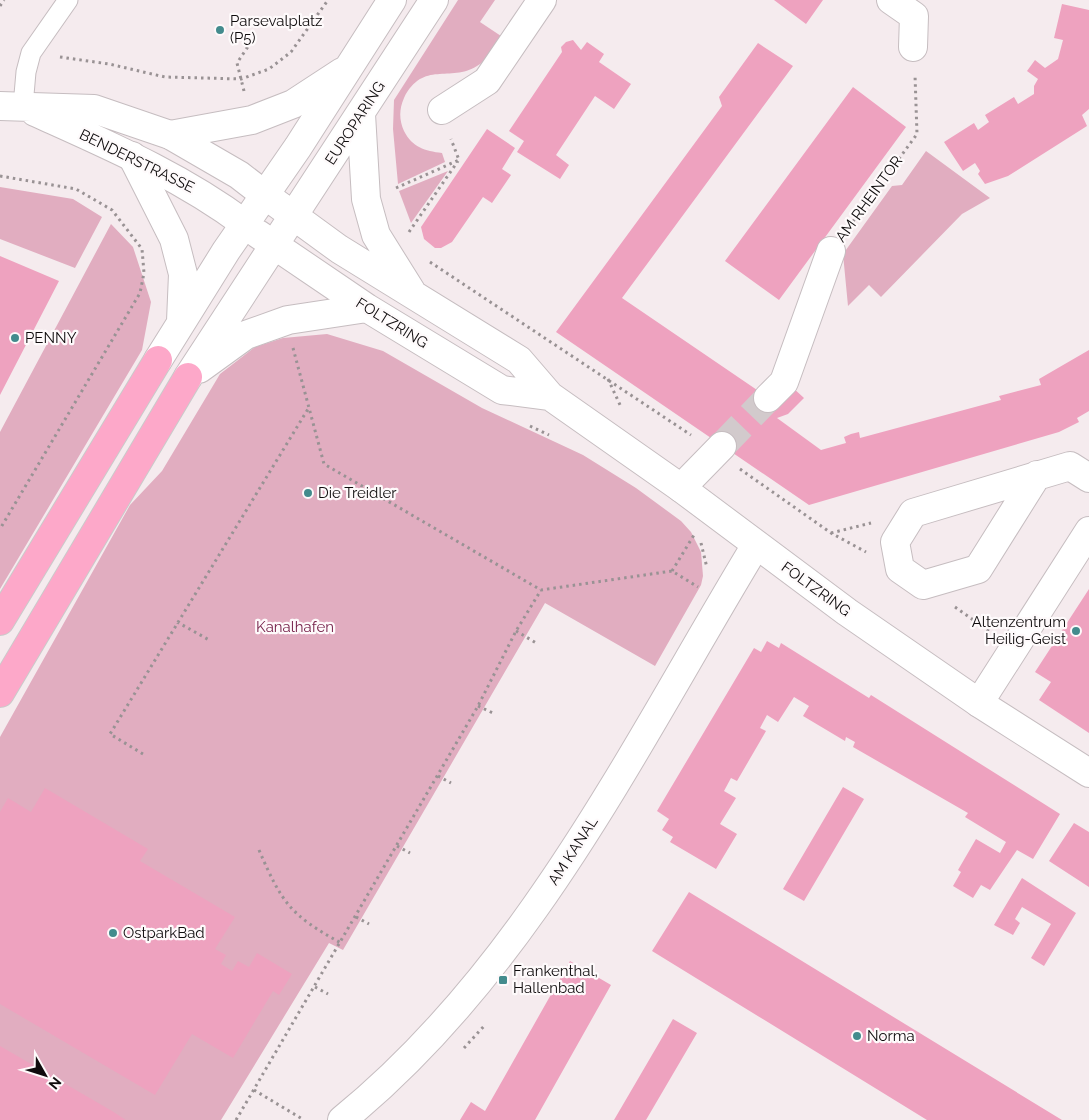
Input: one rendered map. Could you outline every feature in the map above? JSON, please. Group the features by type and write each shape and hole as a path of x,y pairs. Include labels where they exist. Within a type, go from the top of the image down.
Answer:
{"highway":[{"path":"0,621 158,360"},
{"path":"0,693 188,377"}],"street":[{"path":"158,360 392,0"},
{"name":"EUROPARING","path":"188,377 434,0"},
{"path":"442,110 487,81 542,0"},
{"path":"891,0 914,16 913,47"},
{"path":"170,135 252,120 293,104 349,67"},
{"name":"BENDERSTRASSE","path":"11,106 94,109 170,135 232,171 265,195"},
{"name":"BENDERSTRASSE","path":"11,106 132,156 198,191 245,224"},
{"path":"360,114 366,199 376,235 415,296"},
{"path":"132,156 174,239 183,274 181,322"},
{"name":"FOLTZRING","path":"265,195 339,249 519,360 550,396 681,488 847,612 979,703 1089,773"},
{"name":"FOLTZRING","path":"245,224 367,308 502,390 550,396"},
{"name":"AM RHEINTOR","path":"768,398 784,382 831,251"},
{"path":"188,377 246,335 288,320 367,308"},
{"path":"681,488 719,449"},
{"path":"1037,475 978,570 923,585 900,569 895,542 913,513 1037,475 1070,466 1089,478"},
{"path":"979,703 1089,531"},
{"name":"AM KANAL","path":"342,1120 372,1095 421,1047 476,984 528,918 584,835 756,544"}],"lane":[{"path":"11,106 26,72 31,53 68,0"}],"path":[{"path":"0,6 4,0"},
{"path":"31,53 109,64 165,77 241,79 269,69 291,52 328,0"},
{"path":"241,79 237,63 253,39"},
{"name":"AM RHEINTOR","path":"831,251 917,134 913,47"},
{"path":"442,110 458,160"},
{"path":"394,188 458,160"},
{"path":"404,240 458,160"},
{"path":"0,176 76,189 112,210 142,249 144,273 140,293 0,529"},
{"path":"434,264 719,449 831,533 900,569"},
{"path":"291,340 324,464 541,590 672,571 705,591"},
{"path":"144,754 110,734 308,408"},
{"path":"672,571 696,532 704,551 707,576"},
{"path":"923,585 1014,648"},
{"path":"236,1120 438,776 478,706 516,631 541,590"},
{"path":"177,622 211,641"},
{"path":"516,631 538,644"},
{"path":"478,706 493,713"},
{"path":"438,776 451,783"},
{"path":"397,846 410,853"},
{"path":"259,850 277,891 291,909 311,926 341,943"},
{"path":"356,917 369,924"},
{"path":"315,987 328,994"},
{"path":"254,1090 304,1120"}],"green space":[{"path":"458,0 495,0 480,22 501,36 488,57 477,66 467,71 428,76 411,86 400,110 402,127 411,141 430,151 442,153 445,162 398,184 393,129 394,100"},
{"path":"926,151 990,198 962,214 881,297 869,285 848,306 843,254 892,186 902,185"},
{"path":"448,171 411,223 399,191"},
{"path":"0,187 73,199 102,217 75,268 0,239"},
{"path":"111,224 133,247 151,302 142,350 0,589 0,432"},
{"name":"Kanalhafen","path":"327,334 383,351 482,408 583,455 636,488 681,521 691,532 701,552 703,576 701,585 655,666 545,603 343,950 329,943 221,1120 0,1120 0,737 130,505 162,471 220,374 255,347 283,338"}],"building":[{"path":"774,0 823,0 806,24"},
{"path":"1062,4 1089,10 1089,109 1082,115 1087,126 1008,176 985,184 978,174 980,171 975,163 963,171 944,142 974,123 978,130 989,122 985,115 1014,97 1018,104 1034,94 1034,86 1038,79 1027,71 1035,60 1045,68 1058,59 1063,40 1054,38"},
{"path":"573,40 581,50 587,42 604,54 599,62 631,84 614,109 595,96 556,155 569,165 560,179 517,152 524,141 509,131 562,52 561,47 566,42"},
{"path":"758,43 793,66 622,298 776,403 792,387 804,398 788,414 777,418 821,450 846,443 844,437 851,434 859,432 860,438 1001,400 999,396 1041,385 1039,379 1089,350 1089,411 1077,418 1079,422 1059,432 809,505 556,332 722,106 719,97"},
{"path":"853,87 906,127 779,300 725,261"},
{"path":"487,129 515,148 502,169 511,175 492,203 483,197 452,242 441,248 435,248 424,239 421,227"},
{"name":"PENNY","path":"0,256 59,281 0,395"},
{"name":"Altenzentrum Heilig-Geist","path":"1089,589 1089,733 1039,700 1051,682 1035,672"},
{"path":"767,641 779,648 781,643 869,698 871,695 1060,814 1033,859 1017,850 990,890 981,885 973,898 953,886 961,872 958,870 976,839 1000,853 1006,842 965,817 968,813 853,747 855,742 846,737 845,741 803,716 809,706 794,697 778,722 767,715 760,728 766,731 737,781 731,778 724,791 736,798 720,824 737,834 716,869 670,842 673,837 662,830 669,819 657,811 754,648 761,652"},
{"path":"843,787 864,799 804,901 783,889"},
{"name":"OstparkBad","path":"45,788 148,849 140,861 235,917 215,949 226,955 221,964 232,971 238,961 249,967 257,953 292,974 279,995 273,991 233,1058 192,1034 155,1095 0,1004 0,812 8,798 31,812"},
{"path":"1074,823 1089,832 1089,887 1049,861"},
{"path":"1022,878 1076,913 1044,966 1031,958 1051,924 1022,907 1015,919 1020,923 1013,935 994,925"},
{"name":"Norma","path":"689,892 1062,1120 927,1120 652,951"},
{"path":"570,961 611,985 535,1120 460,1120 471,1102 485,1111"},
{"path":"673,1019 697,1033 646,1120 614,1120"},
{"path":"0,1046 112,1111 126,1120 0,1120"}],"tunnel":[{"path":"722,446 768,398"}],"place":[{"name":"Parsevalplatz (P5)","path":"220,30"},
{"name":"PENNY","path":"15,338"},
{"name":"Die Treidler","path":"308,493"},
{"name":"Altenzentrum Heilig-Geist","path":"1076,631"},
{"name":"OstparkBad","path":"113,933"},
{"name":"Frankenthal, Hallenbad","path":"503,980"},
{"name":"Norma","path":"857,1036"}]}
